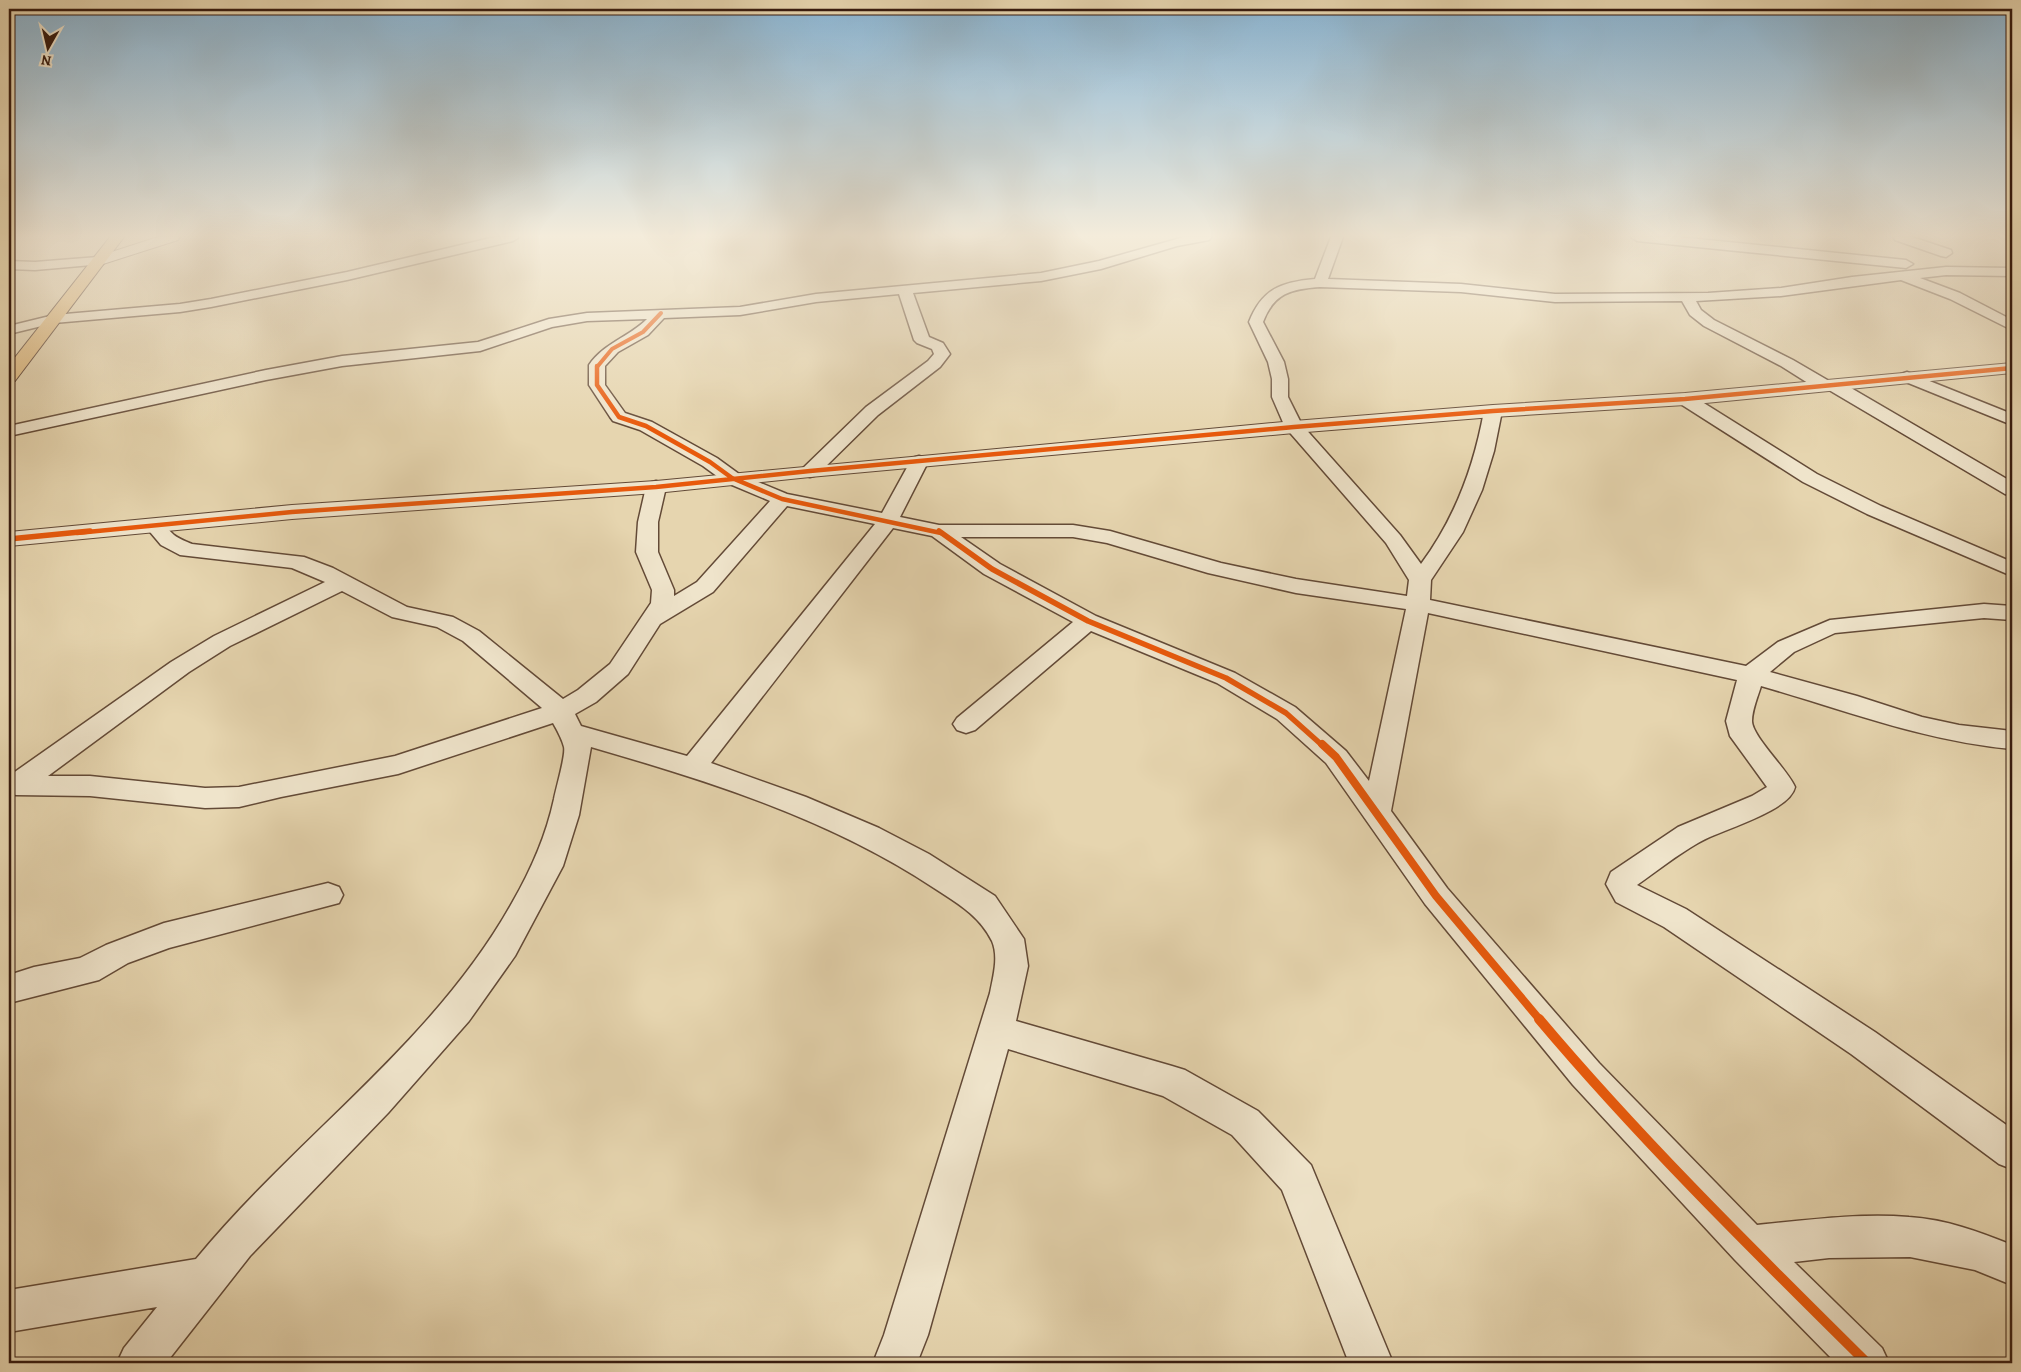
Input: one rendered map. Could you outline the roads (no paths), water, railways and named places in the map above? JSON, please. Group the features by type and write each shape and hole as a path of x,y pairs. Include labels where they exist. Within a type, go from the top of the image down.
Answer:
{"highway":[{"path":"9,377 68,301"}],"street":[{"path":"9,330 54,319 180,308 221,301"},
{"path":"9,431 266,375 342,361 480,346 549,323 587,316 740,311 798,301"},
{"path":"810,471 872,411 934,364 942,354 938,346 922,340 908,301"},
{"path":"1268,301 1263,305 1256,322 1276,362 1280,379 1280,397 1294,427 1393,539 1419,592"},
{"path":"1689,301 1695,312 1709,323 1829,385 2012,490"},
{"path":"1965,301 2012,326"},
{"path":"661,313 644,332 612,349 597,365 597,385 619,417 646,426 710,462 732,478 782,499 887,522 939,531 1073,531 1110,536 1216,568 1288,584 1419,592 1751,675 1848,702 1918,725 1960,734 2012,740"},
{"path":"9,539 292,512 656,487 732,478 1294,427 1493,411 1685,399 2012,368"},
{"path":"1907,377 2012,420"},
{"path":"1685,399 1810,478 1874,510 2012,570"},
{"path":"1377,812 1419,592 1462,514 1490,435 1493,411"},
{"path":"694,767 887,522 919,462"},
{"path":"13,787 90,786 205,798 239,797 281,787 398,765 566,721 587,696 619,669 662,603 663,590 647,552 648,522 656,487"},
{"path":"652,619 705,587 782,499"},
{"path":"155,526 168,541 188,550 296,562 325,572 376,601 400,612 445,622 471,636 566,721 796,804 869,836 918,862 984,905 1008,939 1012,966 1007,993 906,1335 896,1363"},
{"path":"939,531 992,569 1088,620 1226,678 1286,713 1336,757 1436,896 1586,1074 1749,1246 1867,1363"},
{"path":"13,787 180,667 222,641 343,582"},
{"path":"2012,613 1984,610 1830,627 1786,647 1751,675 1739,721 1744,736 1777,778 1782,787 1780,792 1762,803 1688,835 1622,880 1623,889 1627,894 1675,918 1863,1042 2012,1151"},
{"path":"966,724 1088,620"},
{"path":"140,1363 236,1242 375,1101 457,1011 504,947 548,866 565,815 578,748 566,721"},
{"path":"9,989 34,981 87,970 117,954 164,936 328,895"},
{"path":"996,1030 1172,1082 1246,1123 1298,1178 1371,1363"},
{"path":"1749,1246 1829,1238 1910,1237 1975,1250 2012,1265"},
{"path":"9,1311 206,1278"}]}
